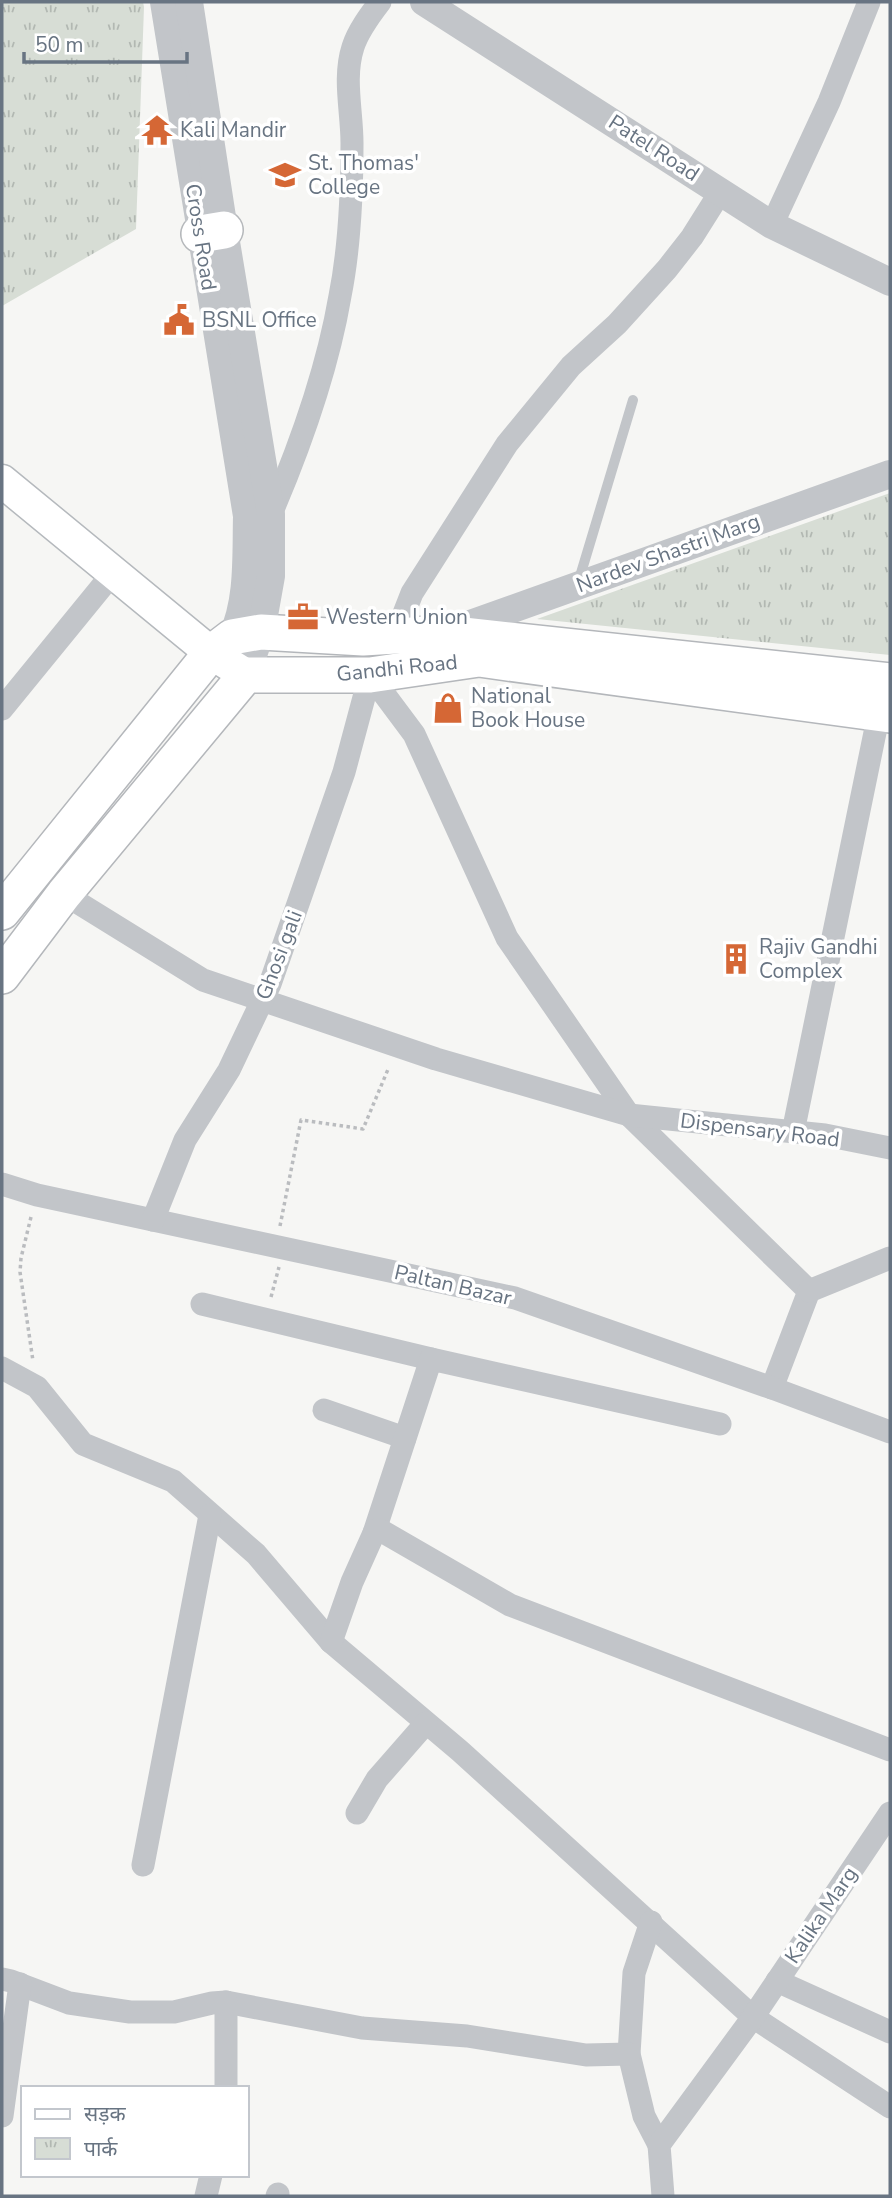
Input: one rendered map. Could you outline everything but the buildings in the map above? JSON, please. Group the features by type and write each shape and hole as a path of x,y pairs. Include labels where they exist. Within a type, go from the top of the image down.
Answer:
{"main road":[{"path":"2,481 113,573 235,640 246,675 64,894 2,976"},
{"name":"Gandhi Road","path":"235,640 363,638 445,632 890,681"},
{"path":"2,912 235,640"},
{"name":"Gandhi Road","path":"246,675 370,675 479,659 885,715"}],"street":[{"name":"Cross Road","path":"164,2 271,514 271,576 235,640"},
{"name":"Cross Road","path":"189,2 212,232 247,516 246,574 235,640"},
{"path":"271,514 299,449 317,392 340,297 350,221 352,140 348,74 353,46 380,2"},
{"name":"Patel Road","path":"424,2 772,225 890,282"},
{"path":"772,225 829,102 869,2"},
{"path":"396,634 412,593 507,444 571,366 617,324 667,269 692,237 721,191"},
{"name":"Nardev Shastri Marg","path":"445,632 890,474"},
{"path":"2,709 113,573"},
{"path":"235,640 246,675"},
{"path":"370,675 414,734 507,938 629,1115 809,1291"},
{"name":"Ghosi gali","path":"153,1220 185,1140 229,1070 270,984 344,772 370,675"},
{"path":"793,1132 885,715"},
{"name":"Dispensary Road","path":"64,894 203,980 399,1046 629,1115 825,1135 890,1148"},
{"name":"Paltan Bazar","path":"2,1184 37,1195 515,1298 890,1432"},
{"path":"772,1388 809,1291 890,1258"},
{"path":"202,1304 720,1424"},
{"path":"331,1642 352,1582 374,1533 431,1359"},
{"path":"2,1368 37,1387 83,1444 166,1477 256,1554 331,1642 651,1922 753,2017 890,2107"},
{"path":"324,1410 405,1438"},
{"path":"143,1865 210,1515"},
{"path":"374,1533 380,1530 510,1605 890,1750"},
{"path":"357,1813 377,1779 426,1723"},
{"name":"Kalika Marg","path":"659,2145 753,2017 890,1813"},
{"path":"651,1922 634,1973 629,2054 644,2116 659,2145 663,2196"},
{"path":"777,1980 890,2032"},
{"path":"2,2116 17,2087 11,1982 69,2003 130,2012 174,2012 226,2002 362,2028 467,2036 586,2054 629,2054"},
{"path":"226,2002 226,2086"},
{"path":"206,2196 211,2177"}],"lane":[{"path":"577,585 633,400"}],"path":[{"path":"265,1319 301,1120 363,1129 399,1046"},
{"path":"37,1195 20,1258 37,1387"}],"green space":[{"path":"2,2 143,2 144,7 136,229 2,306"},
{"path":"890,493 890,655 537,619"}],"place":[{"name":"Kali Mandir","path":"157,130"},
{"name":"St. Thomas' College","path":"285,175"},
{"name":"BSNL Office","path":"179,320"},
{"name":"Western Union","path":"303,617"},
{"name":"National Book House","path":"448,708"},
{"name":"Rajiv Gandhi Complex","path":"736,959"}]}
